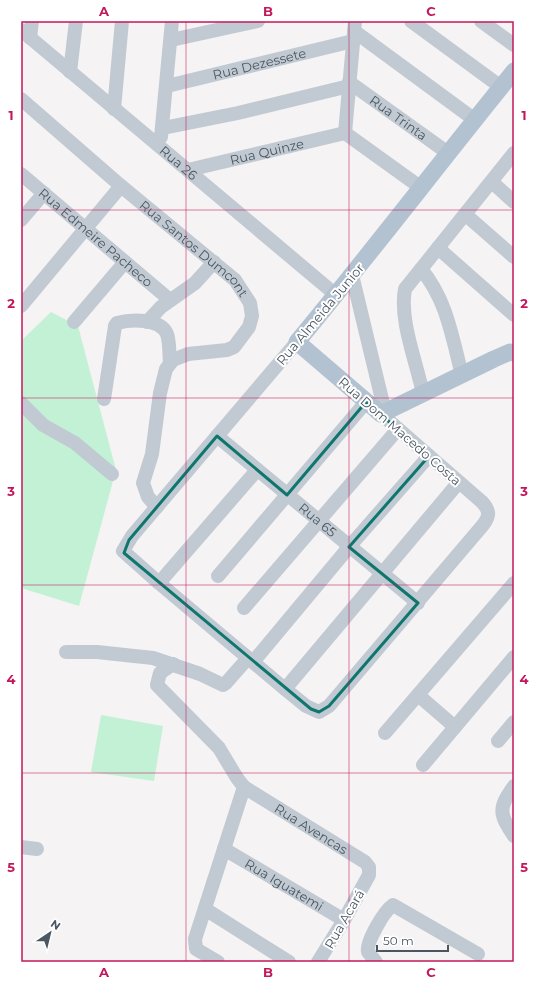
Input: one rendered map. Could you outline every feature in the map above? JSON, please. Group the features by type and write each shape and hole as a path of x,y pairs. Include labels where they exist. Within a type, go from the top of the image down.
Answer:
{"main road":[{"name":"Rua Almeida Junior","path":"297,342 514,71"},
{"name":"Rua Dom Macedo Costa","path":"297,342 366,402 383,413"},
{"path":"383,413 513,351"}],"street":[{"path":"26,34 32,21"},
{"path":"70,72 76,21"},
{"path":"114,109 122,21"},
{"path":"160,147 172,21"},
{"path":"171,40 258,21"},
{"path":"411,21 501,87"},
{"path":"481,21 514,45"},
{"path":"354,31 345,133 420,187"},
{"path":"354,31 475,120"},
{"name":"Rua Dezessete","path":"167,86 354,31"},
{"name":"Rua 26","path":"26,34 336,295"},
{"path":"163,128 238,113 349,84"},
{"name":"Rua Trinta","path":"349,84 448,153"},
{"name":"Rua Santos Dumcont","path":"21,98 121,186 236,280 247,296 252,311 249,327 234,347 227,350 188,354 170,363"},
{"name":"Rua Quinze","path":"188,170 345,133"},
{"path":"423,394 408,330 404,300 407,285 466,215 514,153"},
{"name":"Rua Edmeire Pacheco","path":"21,174 170,300"},
{"path":"492,182 514,202"},
{"path":"21,306 121,186"},
{"path":"21,220 44,193"},
{"path":"466,215 514,257"},
{"path":"438,248 514,315"},
{"path":"74,322 125,262"},
{"path":"147,322 170,300 195,283 214,262"},
{"path":"421,269 431,282 445,309 462,375"},
{"path":"352,275 383,413"},
{"path":"104,399 116,324 118,322 147,322 160,326 167,334 170,363 166,369 161,386 152,454 143,483 148,497 157,507"},
{"name":"Rua Almeida Junior","path":"159,583 124,553 124,547 297,342"},
{"path":"218,576 366,402"},
{"path":"21,403 43,425 76,443 112,474"},
{"name":"Rua Dom Macedo Costa","path":"383,413 398,429 482,502 488,511 488,518 483,525 418,603"},
{"path":"244,608 320,522 398,429"},
{"name":"Rua 65","path":"217,436 418,603"},
{"path":"66,652 98,652 145,656 173,664 223,685 250,660 429,456"},
{"path":"257,470 159,583 285,689 311,710 319,712 324,710 418,603"},
{"path":"285,689 459,482"},
{"path":"385,733 514,582"},
{"path":"423,765 514,657"},
{"path":"173,664 160,673 157,685 219,748 244,787 195,939 196,949 218,962"},
{"path":"418,695 455,727"},
{"path":"498,741 514,722"},
{"path":"514,786 504,801 502,813 502,819 514,835"},
{"name":"Rua Avencas","path":"244,787 365,862 370,869 369,875"},
{"path":"21,847 37,849"},
{"name":"Rua Iguatemi","path":"224,849 344,920"},
{"name":"Rua Acará","path":"318,962 369,875"},
{"path":"376,962 370,956 367,949 371,937 382,918 393,905 478,954"},
{"path":"205,909 289,962"}],"highlighted area":[{"path":"366,402 429,456 349,547 418,603 329,706 319,712 311,709 124,553 129,540 217,436 287,495"}],"green space":[{"path":"51,312 78,326 116,470 79,606 21,588 21,341"},
{"path":"101,715 163,726 154,781 91,772"}]}
